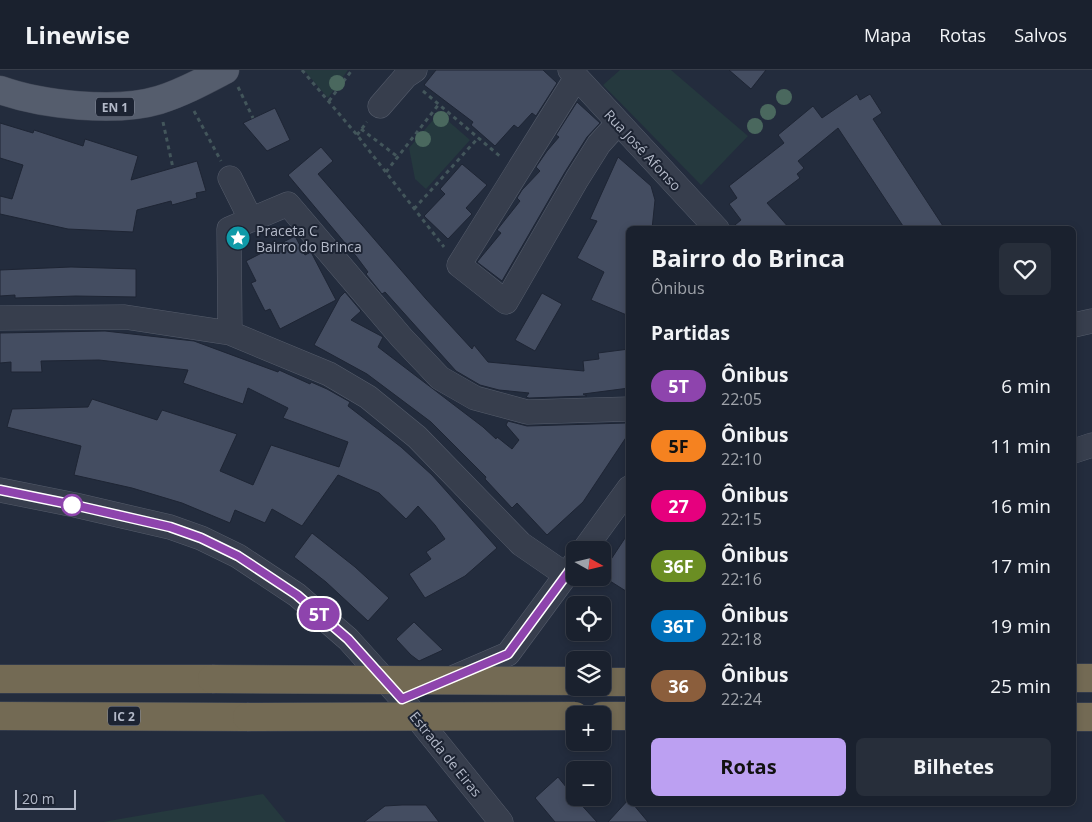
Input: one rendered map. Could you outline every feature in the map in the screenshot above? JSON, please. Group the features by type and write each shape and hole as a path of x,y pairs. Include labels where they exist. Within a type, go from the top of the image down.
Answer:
{"highway":[{"path":"1076,678 1092,678"},
{"path":"0,679 566,681"},
{"path":"611,682 626,682"},
{"name":"IC 2","path":"0,716 566,716"},
{"path":"611,716 626,716"},
{"path":"1076,717 1092,717"}],"main road":[{"name":"EN 1","path":"0,90 69,105 121,107 158,101 230,76"}],"street":[{"path":"380,106 410,73"},
{"path":"573,74 518,172 459,265 506,302 577,179 599,144 618,123"},
{"name":"Rua José Afonso","path":"573,74 714,226"},
{"path":"230,178 251,220"},
{"path":"230,333 228,229 288,204 408,344 440,378 475,398 527,412 626,409"},
{"path":"0,318 125,317 230,333 330,374 368,397 417,437 520,544 566,567"},
{"path":"1076,325 1092,321"},
{"path":"1076,450 1092,446"},
{"name":"Estrada de Eiras","path":"7,492 170,527 201,538 238,556 297,595 348,639 402,699 501,822"},
{"path":"591,541 626,492"},
{"path":"402,699 508,654 566,576"}],"path":[{"path":"302,70 329,101 459,265"},
{"path":"329,101 352,70"},
{"path":"410,73 439,104 518,172"},
{"path":"230,76 253,118"},
{"path":"386,172 439,104"},
{"path":"194,112 230,178"},
{"path":"162,121 173,168"},
{"path":"361,129 398,157"},
{"path":"414,210 478,138"}],"green space":[{"path":"304,70 348,70 328,98"},
{"path":"620,70 671,70 748,136 701,185 603,85"},
{"path":"439,113 470,140 426,189 415,179 409,148"},
{"path":"263,794 286,822 103,822"}],"building":[{"path":"436,70 543,70 557,83 536,116 532,113 518,128 514,125 495,146 471,125 473,122 424,85"},
{"path":"729,70 766,70 751,89"},
{"path":"857,94 860,100 870,94 882,113 873,119 943,226 903,226 838,128 798,161 804,168 797,174 800,178 767,203 787,226 734,226 741,220 729,204 737,198 729,186 784,143 778,135 813,106 822,118"},
{"path":"577,102 600,123 587,137 565,172 502,281 477,262 501,233 497,230 520,201 517,198 522,190 540,171 536,167 559,137 556,135"},
{"path":"275,108 290,140 267,151 243,123"},
{"path":"0,123 33,133 34,130 83,146 85,139 138,156 131,180 197,161 206,191 196,193 197,198 172,205 171,201 137,210 133,232 68,229 0,214 0,196 12,199 23,165 0,158"},
{"path":"321,147 333,161 318,174 426,299 472,349 474,345 488,362 584,371 583,361 599,359 598,353 626,349 626,388 583,394 587,396 529,398 526,397 529,393 499,390 480,385 456,371 385,292 382,294 366,274 368,272 356,256 288,175"},
{"path":"618,157 651,186 655,200 652,226 626,226 626,315 591,300 604,272 577,258 597,221 590,219"},
{"path":"462,164 487,185 466,208 472,214 448,239 424,216 445,194 440,189"},
{"path":"295,236 305,255 311,252 336,300 280,329 270,309 265,311 251,283 256,281 246,261"},
{"path":"71,267 136,269 136,297 15,298 15,295 0,296 0,270"},
{"path":"345,292 361,311 351,320 383,337 378,347 496,439 497,437 512,449 519,440 506,425 508,421 527,426 626,423 626,438 583,502 547,535 517,503 512,508 485,479 486,477 431,422 367,374 314,345 340,297"},
{"path":"542,293 562,304 535,351 515,340"},
{"path":"105,331 194,341 278,372 279,370 310,384 311,382 327,389 350,402 348,406 401,447 432,475 497,548 465,576 425,598 409,574 431,559 426,552 445,539 418,506 406,519 379,493 338,475 302,526 272,509 265,523 235,510 230,523 182,503 132,488 74,475 81,446 7,427 12,409 88,407 92,399 157,420 162,410 237,434 220,471 253,485 271,445 339,467 348,442 283,418 288,408 248,388 243,404 183,383 188,370 99,360 41,361 42,372 11,372 11,362 0,363 0,333"},
{"path":"312,533 355,567 389,598 368,621 326,582 294,557"},
{"path":"626,537 626,591 611,582 611,559"},
{"path":"414,622 443,650 419,661 411,655 396,639"},
{"path":"558,777 566,787 566,806 582,806 597,822 555,822 535,798"},
{"path":"626,802 626,806 635,806 648,822 608,822"},
{"path":"426,805 439,822 364,822 385,806"}],"bus line":[{"name":"5T","path":"0,490 170,527 201,538 238,556 297,595 348,639 402,699 508,654 566,575"}],"place":[{"name":"Praceta C Bairro do Brinca","path":"238,238"}]}
